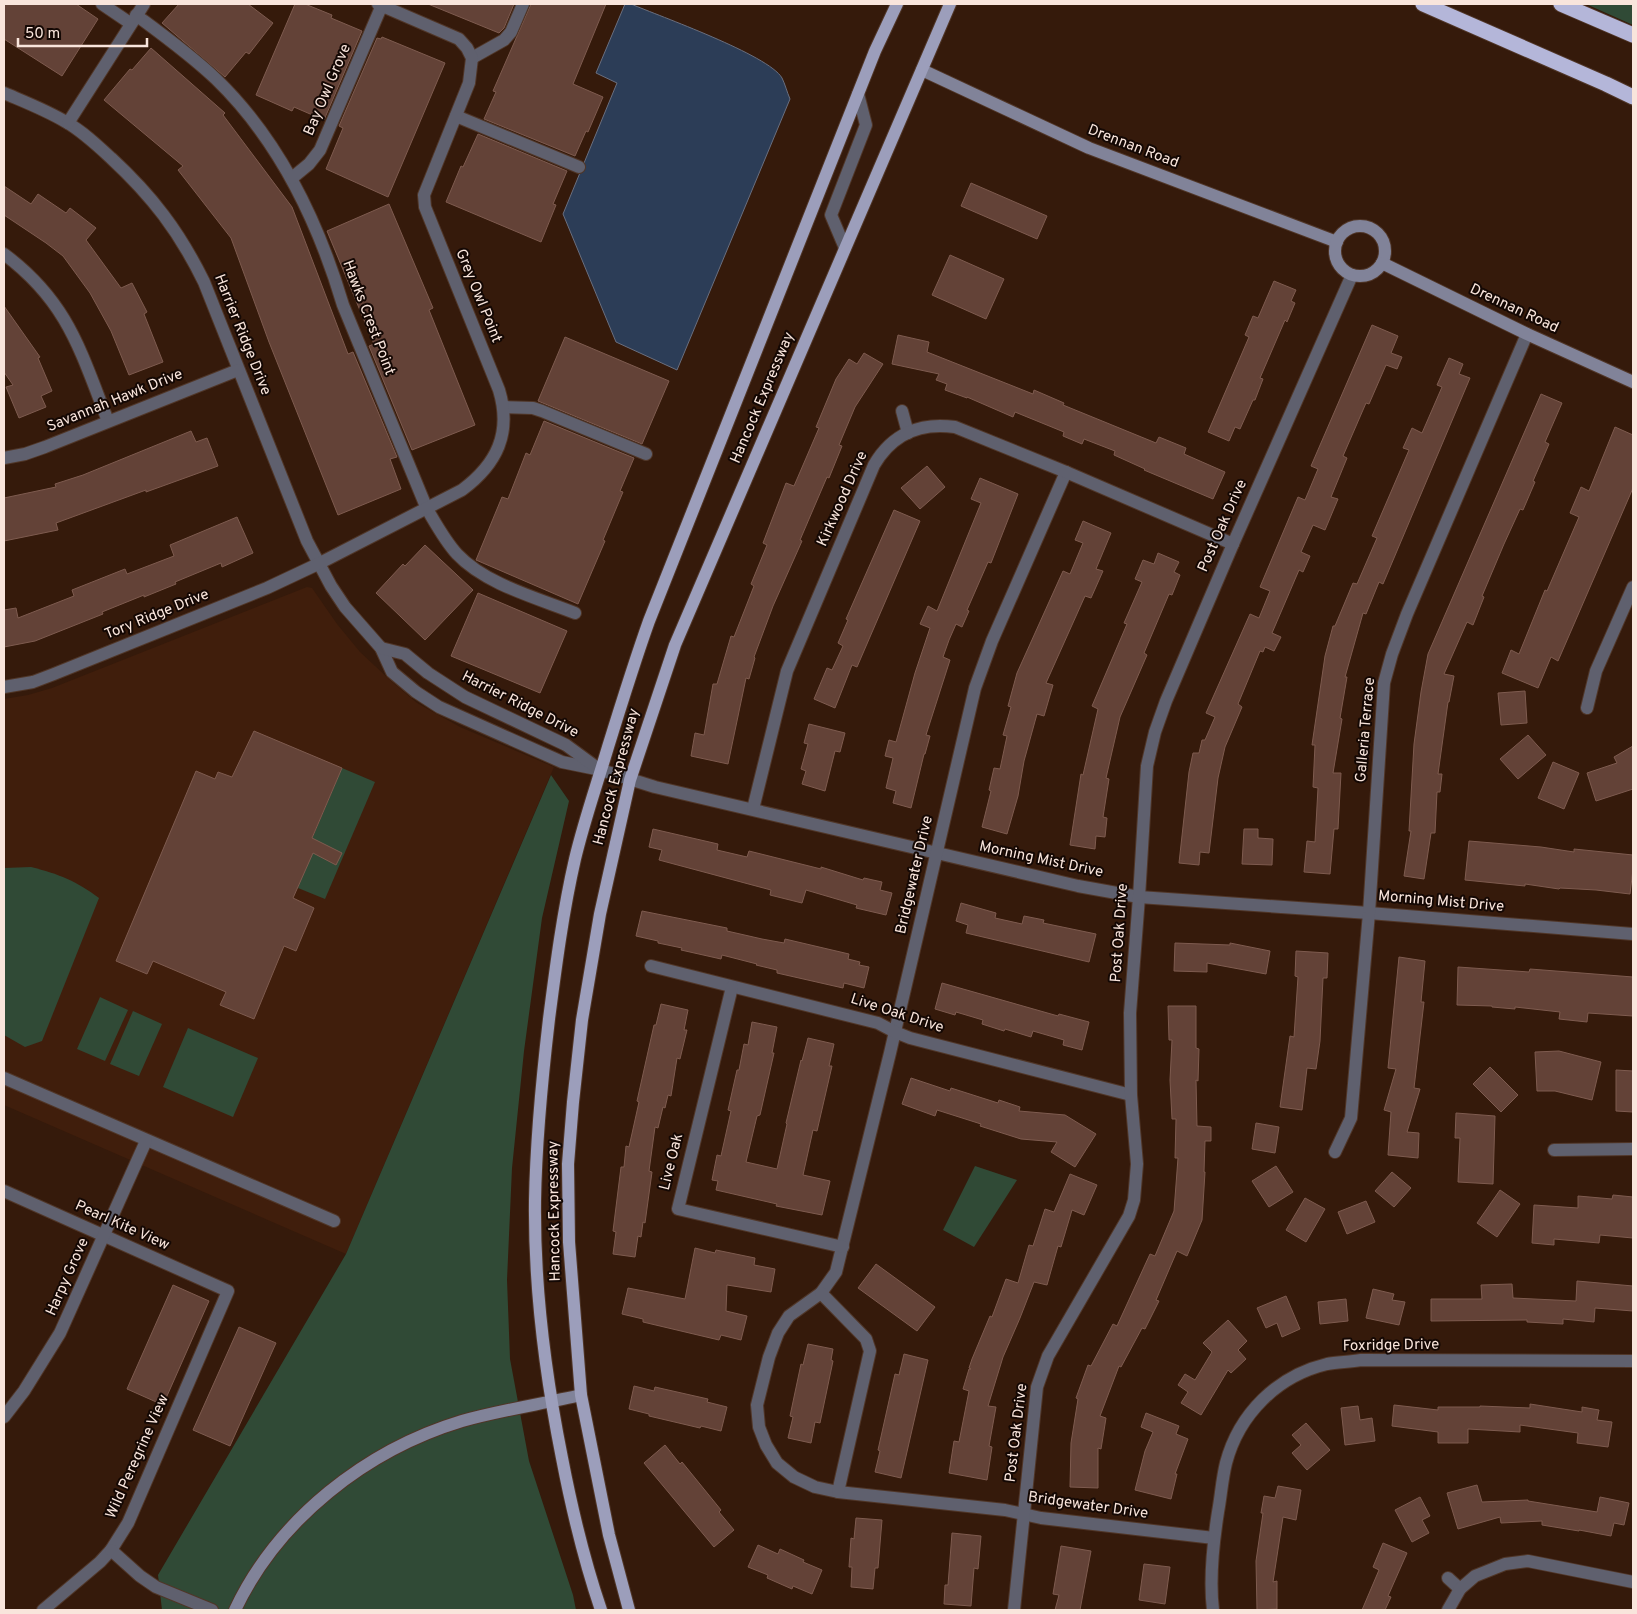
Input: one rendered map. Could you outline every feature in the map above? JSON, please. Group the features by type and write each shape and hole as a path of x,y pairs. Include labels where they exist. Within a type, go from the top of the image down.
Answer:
{"highway":[{"path":"1423,4 1633,97"},
{"path":"1561,4 1633,36"}],"main road":[{"name":"Hancock Expressway","path":"601,1610 579,1537 551,1402 539,1300 535,1201 540,1093 566,906 576,858 621,701 649,621 875,50 897,4"},
{"name":"Hancock Expressway","path":"629,1610 609,1535 581,1395 569,1242 568,1164 572,1102 582,1020 602,905 630,780 675,645 950,4"}],"street":[{"name":"Hawks Crest Point","path":"102,4 133,19 193,58 236,100 292,178 310,214 333,270 343,305 427,509 457,554 472,567 499,582 575,613"},
{"path":"68,123 144,4"},
{"path":"380,5 459,39 467,48 472,58 504,40 511,32 523,4"},
{"name":"Bay Owl Grove","path":"292,178 309,164 320,150 380,5"},
{"name":"Grey Owl Point","path":"318,564 462,490 487,468 502,438 504,407 499,390 425,207 424,194 469,83 472,58"},
{"name":"Drennan Road","path":"922,70 1089,148 1336,242"},
{"name":"Harrier Ridge Drive","path":"4,93 40,108 68,123 100,147 139,185 170,223 192,257 200,274 307,541 318,564 345,607 381,648 392,672 416,692 439,707 562,762 601,770"},
{"path":"845,248 830,215 866,125 858,94"},
{"path":"456,116 579,167"},
{"path":"1354,227 1370,229 1382,239 1385,255 1382,263 1366,276 1352,275 1339,265 1336,258 1336,242 1340,235 1354,227"},
{"path":"4,254 38,283 64,316 108,421"},
{"name":"Drennan Road","path":"1382,263 1528,334 1633,382"},
{"name":"Post Oak Drive","path":"1014,1610 1041,1373 1048,1356 1129,1216 1134,1200 1137,1164 1131,1096 1130,1013 1140,897 1147,766 1155,732 1233,544 1352,275"},
{"name":"Galleria Terrace","path":"1335,1152 1351,1118 1369,913 1384,683 1392,654 1407,614 1528,334"},
{"name":"Savannah Hawk Drive","path":"4,458 45,448 238,370"},
{"path":"504,407 532,408 542,411 646,454"},
{"path":"902,411 908,433"},
{"name":"Kirkwood Drive","path":"752,809 780,698 797,645 874,465 881,453 893,440 921,428 938,425 955,427 1066,472 1233,544"},
{"name":"Bridgewater Drive","path":"1066,472 992,641 975,688 895,1032 836,1272 821,1293 789,1316 778,1333 769,1357 758,1405 759,1426 766,1445 777,1463 794,1477 815,1487 838,1492 1005,1510 1041,1518 1214,1538"},
{"name":"Tory Ridge Drive","path":"4,687 33,682 54,674 267,588 318,564"},
{"path":"1587,708 1596,671 1633,587"},
{"name":"Harrier Ridge Drive","path":"381,648 405,654 428,673 465,698 566,745 601,770"},
{"name":"Morning Mist Drive","path":"601,770 630,780 937,854 1078,886 1140,897 1633,934"},
{"name":"Live Oak Drive","path":"652,966 878,1023 910,1038 1131,1096"},
{"name":"Live Oak","path":"732,987 678,1209 843,1247"},
{"path":"4,1078 334,1221"},
{"name":"Harpy Grove","path":"4,1417 39,1368 60,1334 146,1141"},
{"path":"1554,1150 1633,1149"},
{"name":"Pearl Kite View","path":"4,1192 228,1291"},
{"name":"Wild Peregrine View","path":"43,1610 111,1550 132,1515 228,1291"},
{"path":"821,1293 866,1340 870,1351 838,1492"},
{"name":"Foxridge Drive","path":"1213,1610 1210,1592 1214,1538 1226,1464 1237,1432 1251,1412 1270,1391 1298,1374 1327,1364 1361,1360 1633,1361"},
{"path":"235,1610 243,1593 281,1538 311,1506 387,1452 462,1422 512,1409 581,1395"},
{"path":"111,1550 140,1576 156,1587 212,1610"},
{"path":"1448,1610 1460,1589 1475,1576 1504,1564 1528,1562 1633,1582"},
{"path":"1448,1578 1460,1589"}],"shaded area":[{"path":"307,587 312,588 337,624 360,652 417,703 460,727 554,767 346,1254 4,1105 4,699 52,688"}],"green space":[{"path":"1586,4 1633,4 1633,25"},
{"path":"342,768 375,782 325,899 298,888 311,841"},
{"path":"551,775 569,801 542,918 524,1051 512,1168 507,1280 510,1359 529,1461 573,1595 576,1610 162,1610 158,1575 346,1254"},
{"path":"31,867 67,879 99,898 42,1041 25,1047 4,1035 4,868"},
{"path":"100,997 128,1010 105,1061 77,1049"},
{"path":"133,1011 162,1024 139,1076 110,1064"},
{"path":"188,1028 258,1058 233,1117 163,1087"},
{"path":"975,1166 1017,1180 974,1247 943,1230"}],"water":[{"path":"625,4 631,4 688,27 757,58 782,78 790,99 677,370 616,342 563,214 617,83 596,73"}],"building":[{"path":"4,4 76,4 98,19 62,76 4,39"},
{"path":"179,4 248,4 273,23 249,54 246,52 225,77 162,23"},
{"path":"295,4 305,4 332,15 331,18 362,31 324,120 294,107 292,111 256,95"},
{"path":"428,4 514,4 504,28 499,33"},
{"path":"531,4 606,4 573,84 603,97 575,156 484,119 496,92 493,91"},
{"path":"382,37 445,63 388,197 326,169 343,128 339,126 377,38 381,39"},
{"path":"151,48 225,113 223,115 292,207 348,354 353,352 397,457 390,459 401,489 338,515 269,342 231,238 178,170 183,166 104,100"},
{"path":"478,134 567,171 553,204 556,205 541,242 446,202 461,166 463,167"},
{"path":"971,183 1047,216 1037,239 961,206"},
{"path":"4,186 31,204 38,194 66,213 70,208 96,228 86,240 121,288 132,283 147,312 144,314 163,362 129,375 111,331 90,293 63,256 4,215"},
{"path":"389,204 433,308 429,310 475,425 412,450 369,346 374,344 327,231"},
{"path":"950,255 1004,279 986,319 932,295"},
{"path":"1274,281 1296,290 1291,301 1295,303 1287,322 1285,320 1260,378 1263,379 1255,400 1253,400 1240,429 1235,427 1229,441 1208,432 1249,337 1245,335 1253,316 1258,318"},
{"path":"4,306 40,357 38,358 52,391 41,396 46,407 19,418 6,387 13,385 4,372"},
{"path":"1372,325 1398,336 1391,353 1402,357 1397,369 1386,365 1369,404 1366,403 1343,456 1347,458 1331,497 1338,499 1325,530 1313,525 1301,552 1310,556 1303,572 1299,570 1272,633 1281,637 1274,651 1265,647 1263,652 1260,651 1238,704 1242,707 1225,747 1218,778 1209,853 1200,852 1199,865 1179,863 1189,772 1193,753 1199,753 1202,740 1205,740 1215,717 1206,713 1250,614 1259,618 1270,591 1260,587 1298,497 1305,500 1318,469 1311,466"},
{"path":"898,335 929,342 927,352 1033,394 1034,390 1064,403 1063,405 1156,443 1159,437 1186,448 1184,454 1225,472 1213,499 1144,470 1114,455 1115,451 1084,439 1082,444 1063,436 1064,432 1015,412 1013,417 967,397 945,390 947,384 936,380 939,374 892,364"},
{"path":"565,337 669,381 642,444 538,401"},
{"path":"864,353 883,364 855,407 839,445 842,446 829,478 827,477 800,540 802,541 773,606 754,657 749,679 746,678 728,764 691,756 695,733 704,735 713,684 717,684 731,636 734,637 754,586 751,584 767,545 763,543 786,483 794,486 819,428 816,427 836,379 849,359 857,364"},
{"path":"1449,358 1463,364 1459,374 1470,378 1383,584 1379,582 1366,614 1363,613 1345,677 1347,677 1340,718 1342,719 1333,773 1341,773 1338,829 1334,829 1330,874 1304,872 1307,841 1315,842 1318,788 1313,787 1315,745 1312,745 1325,656 1333,626 1335,626 1353,583 1357,584 1377,538 1372,536 1409,450 1403,448 1412,428 1422,433 1442,387 1437,385"},
{"path":"1541,394 1562,403 1545,442 1549,444 1533,481 1535,482 1523,510 1520,509 1504,544 1482,596 1484,597 1473,625 1467,622 1444,674 1454,676 1448,702 1438,774 1442,774 1440,792 1437,792 1435,833 1431,833 1424,879 1404,876 1411,831 1409,831 1414,744 1428,654"},
{"path":"544,421 634,458 620,491 623,492 603,540 605,541 578,604 476,560 502,497 508,499 526,453 530,455"},
{"path":"1615,427 1633,435 1633,488 1558,661 1551,657 1538,688 1502,673 1511,650 1519,654 1545,590 1547,591 1579,517 1570,513 1581,487 1589,491"},
{"path":"191,431 196,442 207,438 218,466 56,523 58,530 4,541 4,498 56,487 55,484 83,475"},
{"path":"927,466 945,487 920,509 901,488"},
{"path":"980,478 1018,494 991,563 988,562 967,610 969,611 962,627 956,624 943,657 950,660 926,735 930,736 911,808 893,803 896,791 886,788 893,758 885,756 889,740 896,742 915,673 930,628 920,624 928,606 937,611 981,503 971,499"},
{"path":"894,510 920,521 857,667 852,665 835,708 814,699 827,668 832,670 843,646 838,643 848,620 846,619"},
{"path":"237,517 253,553 222,567 221,563 175,582 176,584 144,597 144,595 102,612 103,614 35,641 4,647 4,610 16,608 18,618 74,596 72,590 125,569 127,574 174,556 170,545"},
{"path":"1083,521 1111,533 1096,569 1103,571 1091,598 1085,596 1046,683 1053,685 1044,716 1037,714 1007,834 982,827 991,791 989,790 994,768 1000,769 1007,736 1003,735 1011,707 1008,706 1017,673 1063,571 1070,574 1083,543 1075,540"},
{"path":"425,545 473,590 425,640 376,593 403,564 405,566"},
{"path":"1158,553 1179,562 1174,572 1180,575 1172,595 1169,594 1144,653 1147,655 1120,717 1106,778 1109,779 1103,817 1107,818 1105,837 1096,836 1095,849 1070,845 1081,774 1083,775 1098,709 1092,706 1127,624 1124,623 1142,582 1135,579 1143,560 1154,564"},
{"path":"478,593 567,631 540,693 451,656"},
{"path":"1525,691 1527,723 1501,725 1498,693"},
{"path":"809,724 845,733 840,752 835,751 825,791 802,784 806,771 801,769 808,744 804,743"},
{"path":"254,731 342,768 312,838 342,853 336,865 313,853 293,898 314,908 296,951 284,946 254,1019 220,1005 226,992 153,961 147,974 116,961 196,771 215,779 218,772 232,777"},
{"path":"1528,735 1546,755 1518,779 1500,759"},
{"path":"1633,746 1633,789 1596,801 1587,773 1617,763 1614,757"},
{"path":"1553,762 1579,773 1564,809 1538,798"},
{"path":"653,829 718,844 717,850 747,857 749,851 821,869 821,867 863,880 864,878 882,882 880,890 892,893 886,915 856,908 857,905 806,890 802,903 770,895 771,890 659,860 662,850 649,847"},
{"path":"1244,829 1258,829 1258,838 1273,839 1272,865 1242,864"},
{"path":"1469,841 1541,847 1574,852 1574,849 1633,855 1630,894 1465,880"},
{"path":"961,903 996,913 995,918 1022,924 1024,916 1044,920 1043,923 1096,934 1089,962 966,933 968,925 956,921"},
{"path":"642,911 727,928 727,931 762,939 784,943 785,939 849,954 848,959 860,962 859,965 869,967 864,988 844,983 843,988 777,973 777,970 757,964 722,955 721,959 681,950 682,948 636,936"},
{"path":"1175,943 1230,945 1230,943 1270,951 1266,974 1207,963 1207,972 1174,971"},
{"path":"1296,951 1328,953 1327,978 1323,978 1320,1041 1316,1069 1307,1068 1302,1110 1280,1107 1290,1036 1294,1037 1298,977 1295,976"},
{"path":"1399,957 1425,961 1421,1002 1424,1002 1414,1088 1420,1089 1407,1132 1419,1133 1418,1158 1388,1155 1391,1112 1384,1110 1396,1069 1388,1068"},
{"path":"1458,967 1529,972 1530,969 1633,977 1633,1016 1588,1013 1587,1022 1559,1019 1560,1012 1515,1007 1515,1009 1457,1005"},
{"path":"942,983 1058,1016 1059,1014 1089,1022 1082,1050 1063,1045 1064,1040 1033,1031 1031,1037 1005,1029 1004,1031 982,1024 983,1020 956,1012 955,1015 935,1009"},
{"path":"661,1004 688,1010 684,1030 687,1030 680,1059 677,1058 671,1096 668,1095 665,1108 663,1107 658,1128 655,1127 649,1171 652,1172 645,1223 643,1222 641,1237 638,1236 635,1257 613,1254 616,1232 613,1231 621,1167 624,1167 626,1146 629,1147 654,1025 656,1025"},
{"path":"1168,1006 1196,1006 1196,1048 1199,1049 1198,1081 1196,1080 1197,1126 1211,1127 1211,1141 1205,1141 1202,1220 1187,1256 1177,1251 1156,1300 1159,1301 1145,1329 1142,1328 1121,1367 1119,1366 1100,1416 1106,1418 1101,1449 1098,1448 1098,1488 1070,1487 1071,1443 1078,1399 1076,1398 1088,1365 1091,1366 1113,1324 1117,1326 1150,1254 1155,1256 1174,1211 1178,1158 1175,1158 1176,1119 1172,1119 1170,1080 1172,1040 1169,1040"},
{"path":"752,1022 777,1027 772,1053 774,1053 760,1115 757,1116 746,1162 777,1169 786,1123 808,1038 834,1044 829,1066 832,1066 817,1131 813,1130 803,1175 830,1181 822,1215 776,1206 777,1204 716,1190 718,1181 712,1180 717,1155 721,1156 731,1111 728,1110 737,1070 739,1070 744,1044 748,1045"},
{"path":"1559,1051 1601,1062 1592,1100 1555,1091 1537,1091 1535,1052"},
{"path":"1490,1067 1518,1095 1501,1112 1473,1084"},
{"path":"1616,1070 1633,1071 1633,1112 1616,1111"},
{"path":"911,1078 950,1091 951,1088 998,1103 999,1100 1020,1107 1019,1111 1065,1115 1096,1134 1075,1167 1051,1152 1057,1142 1021,1139 937,1110 935,1116 902,1104"},
{"path":"1456,1113 1495,1116 1493,1184 1458,1182 1460,1138 1455,1138"},
{"path":"1256,1123 1279,1127 1275,1153 1252,1149"},
{"path":"1276,1166 1293,1192 1269,1207 1252,1181"},
{"path":"1392,1172 1411,1188 1394,1207 1375,1191"},
{"path":"1070,1174 1097,1185 1084,1215 1072,1210 1061,1247 1058,1246 1047,1285 1034,1282 1003,1357 988,1406 996,1407 989,1446 992,1447 987,1480 949,1473 954,1441 959,1442 969,1391 963,1389 969,1369 971,1369 969,1368 972,1359 990,1316 992,1317 1006,1279 1018,1283 1029,1245 1033,1246 1045,1209 1054,1212"},
{"path":"1500,1190 1520,1204 1497,1237 1477,1223"},
{"path":"1613,1195 1633,1197 1633,1238 1600,1235 1599,1243 1554,1239 1554,1245 1532,1243 1534,1205 1578,1208 1578,1196 1612,1199"},
{"path":"1305,1198 1325,1209 1306,1242 1286,1230"},
{"path":"1366,1201 1375,1222 1347,1234 1338,1212"},
{"path":"695,1248 715,1253 716,1250 755,1258 754,1265 775,1269 771,1292 727,1285 726,1311 747,1316 741,1340 721,1335 719,1340 643,1322 643,1319 622,1314 628,1288 685,1299"},
{"path":"876,1264 935,1307 917,1331 858,1288"},
{"path":"1577,1281 1633,1286 1633,1311 1595,1308 1594,1322 1563,1319 1563,1324 1527,1322 1527,1320 1431,1321 1431,1299 1482,1299 1481,1285 1512,1284 1513,1298 1576,1301"},
{"path":"173,1285 209,1301 163,1405 127,1389"},
{"path":"1373,1289 1394,1294 1392,1300 1405,1302 1399,1325 1366,1318"},
{"path":"1286,1296 1300,1329 1282,1337 1277,1323 1266,1328 1257,1308"},
{"path":"1346,1299 1348,1321 1320,1324 1318,1302"},
{"path":"1228,1320 1247,1341 1238,1350 1246,1359 1231,1373 1228,1370 1201,1415 1181,1403 1188,1392 1178,1385 1185,1374 1195,1380 1212,1352 1203,1343"},
{"path":"239,1327 276,1343 230,1446 193,1430"},
{"path":"808,1344 833,1349 831,1360 833,1361 820,1423 815,1422 811,1443 788,1438 793,1417 790,1416 801,1364 803,1365"},
{"path":"904,1354 928,1360 901,1478 875,1472 895,1374 899,1375"},
{"path":"634,1386 654,1391 655,1387 708,1399 707,1402 727,1407 721,1431 649,1416 649,1414 629,1409"},
{"path":"1530,1404 1582,1412 1582,1407 1599,1410 1597,1420 1612,1422 1608,1447 1577,1443 1578,1433 1520,1425 1520,1432 1468,1429 1468,1443 1438,1443 1438,1432 1392,1426 1394,1405 1438,1410 1438,1407 1480,1406 1530,1408"},
{"path":"1358,1406 1360,1420 1372,1418 1375,1441 1345,1445 1341,1408"},
{"path":"1146,1413 1179,1426 1176,1434 1188,1439 1175,1474 1177,1474 1171,1499 1135,1490 1145,1451 1153,1432 1141,1427"},
{"path":"1306,1423 1330,1450 1307,1470 1292,1453 1301,1445 1292,1435"},
{"path":"665,1445 680,1464 682,1462 721,1510 719,1512 734,1530 714,1547 644,1463"},
{"path":"1477,1485 1482,1502 1528,1500 1597,1512 1600,1497 1629,1503 1624,1525 1614,1523 1611,1536 1542,1525 1542,1521 1501,1523 1500,1517 1458,1529 1447,1493"},
{"path":"1278,1486 1301,1490 1296,1520 1283,1517 1273,1582 1277,1581 1277,1609 1257,1610 1256,1561 1263,1513 1261,1513 1264,1496 1275,1498"},
{"path":"1420,1497 1430,1516 1422,1520 1429,1533 1412,1542 1395,1510"},
{"path":"856,1518 882,1520 878,1568 875,1568 873,1589 851,1587 852,1567 849,1567 851,1538 854,1539"},
{"path":"952,1533 981,1536 978,1569 974,1568 971,1606 944,1604 945,1585 948,1585"},
{"path":"1383,1543 1407,1553 1388,1596 1391,1597 1385,1610 1362,1610 1379,1570 1373,1567"},
{"path":"758,1545 778,1554 780,1549 822,1570 812,1594 793,1586 792,1589 767,1578 768,1575 748,1567"},
{"path":"1061,1546 1091,1551 1080,1610 1055,1610 1059,1595 1053,1594"},
{"path":"1144,1564 1170,1567 1165,1604 1139,1600"}]}
